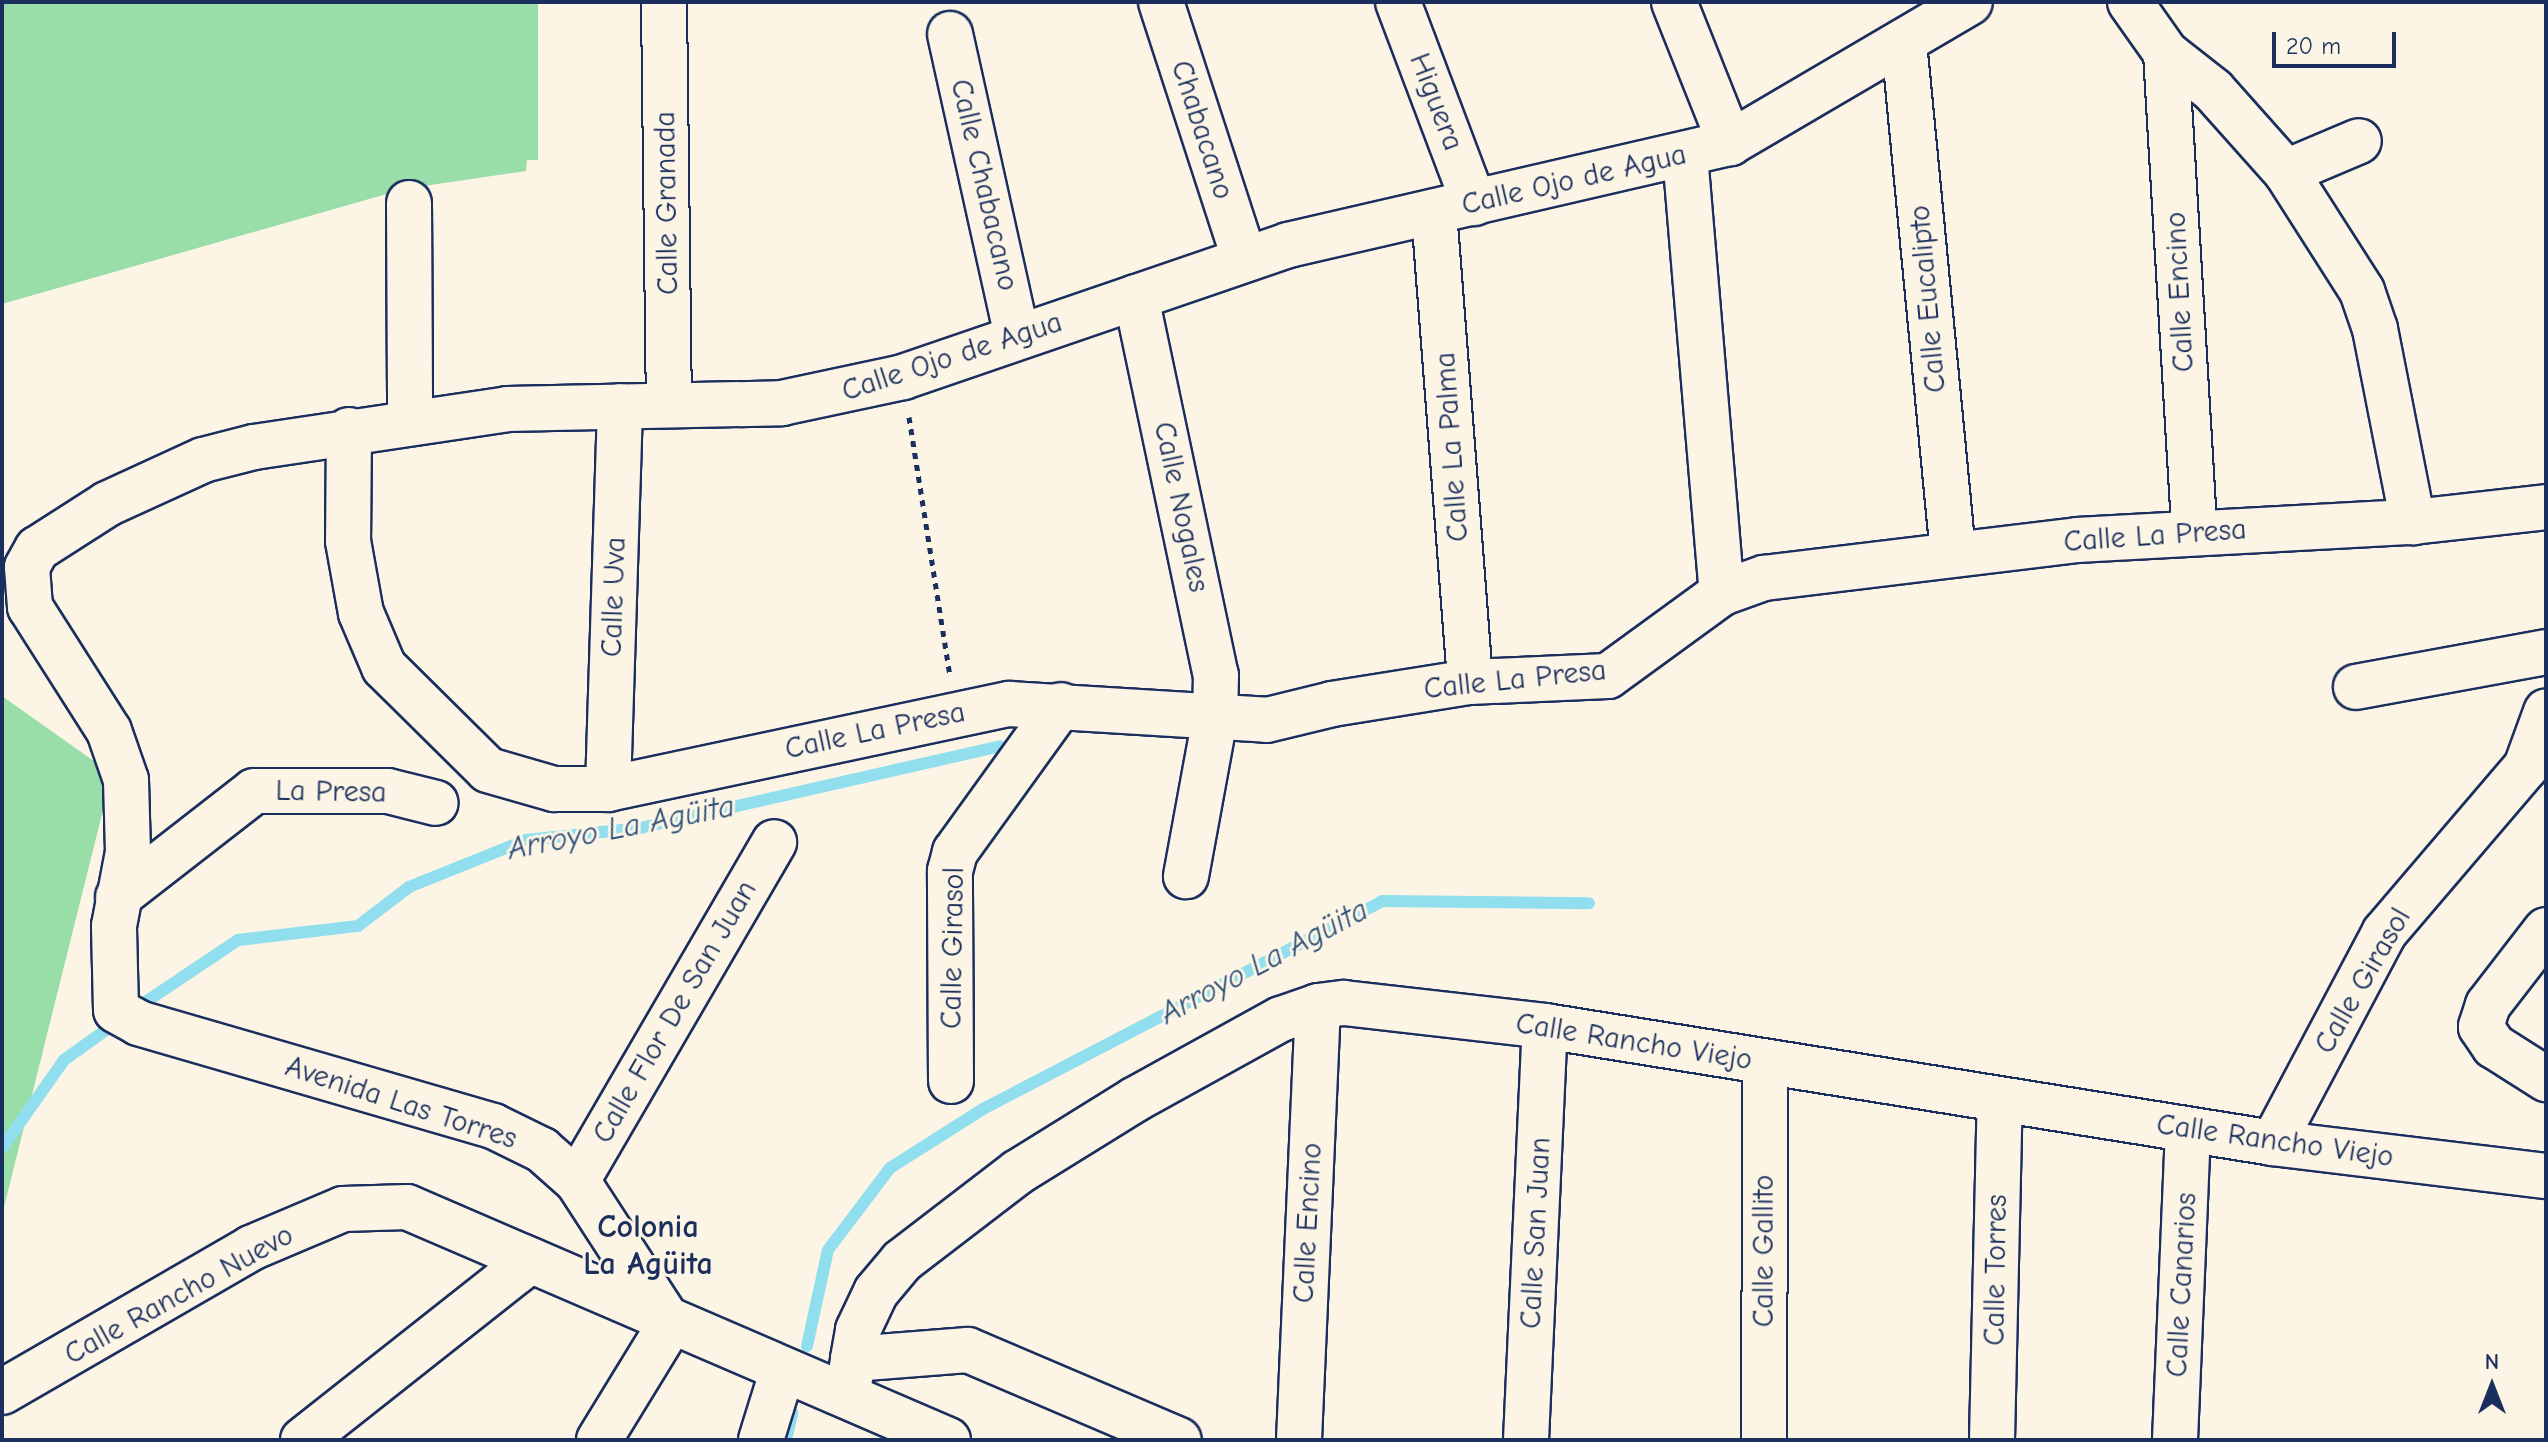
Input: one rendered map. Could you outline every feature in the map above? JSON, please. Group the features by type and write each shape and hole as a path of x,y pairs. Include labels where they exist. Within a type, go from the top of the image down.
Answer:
{"street":[{"name":"Calle Granada","path":"664,2 669,405"},
{"name":"Chabacano","path":"1161,2 1244,258"},
{"name":"Higuera","path":"1398,2 1454,207"},
{"path":"1674,2 1730,143"},
{"name":"Calle Ojo de Agua","path":"118,897 128,852 126,780 109,731 30,607 14,563 107,504 203,460 349,430 507,409 782,403 903,377 1244,258 1730,143 1970,2"},
{"path":"2130,2 2166,53 2213,90 2286,172 2362,291 2375,329 2413,522"},
{"name":"Calle Chabacano","path":"950,34 1017,337"},
{"name":"Calle Eucalipto","path":"1904,43 1953,554"},
{"name":"Calle Encino","path":"2166,53 2194,531"},
{"path":"2286,172 2359,141"},
{"path":"1685,155 1722,593"},
{"path":"409,203 410,421"},
{"name":"Calle La Palma","path":"1454,207 1470,682"},
{"name":"Calle Nogales","path":"1136,297 1216,675 1215,718 1186,876"},
{"name":"Calle Uva","path":"608,789 620,406"},
{"name":"Calle La Presa","path":"349,430 348,541 361,613 384,667 488,770 554,789 608,789 955,712 1009,704 1267,720 1332,704 1470,682 1608,676 1722,593 1764,578 1953,554 2194,531 2413,522 2546,507"},
{"path":"2356,687 2546,652"},
{"name":"Calle Girasol","path":"951,1081 950,871 955,852 1061,705"},
{"name":"Calle Girasol","path":"2273,1143 2384,933 2526,767 2546,712"},
{"name":"La Presa","path":"118,897 254,791 388,791 436,803"},
{"name":"Calle Flor De San Juan","path":"577,1181 774,842"},
{"name":"Avenida Las Torres","path":"118,897 113,982 114,1003 122,1015 493,1126 542,1150 577,1181 670,1324"},
{"path":"2546,930 2488,1005 2481,1027 2494,1046 2546,1079"},
{"name":"Calle Rancho Viejo","path":"850,1379 858,1330 876,1292 902,1261 1018,1172 1147,1093 1281,1019 1318,1006 1356,1004 1545,1026 2273,1143 2546,1176"},
{"name":"Calle Encino","path":"1299,1440 1318,1006"},
{"name":"Calle San Juan","path":"1526,1440 1545,1026"},
{"name":"Calle Gallito","path":"1764,1440 1765,1063"},
{"name":"Calle Torres","path":"1992,1440 2000,1100"},
{"name":"Calle Canarios","path":"2175,1440 2188,1130"},
{"name":"Calle Rancho Nuevo","path":"2,1392 251,1248 343,1209 407,1207 670,1324"},
{"path":"303,1440 531,1260"},
{"path":"599,1440 670,1324 782,1372 850,1379 968,1350 1179,1440"},
{"path":"761,1440 782,1372"},
{"path":"850,1379 948,1440"}],"path":[{"path":"903,377 955,712"}],"green space":[{"path":"2,2 538,2 538,160 527,160 526,171 404,189 2,304"},
{"path":"2,696 112,774 2,1215"}],"waterway":[{"name":"Arroyo La Agüita","path":"135,1009 238,940 358,926 409,887 526,840 640,828 1000,746"},
{"name":"Arroyo La Agüita","path":"807,1346 828,1250 890,1168 983,1109 1382,901 1589,903"},
{"name":"Arroyo La Agüita","path":"2,1148 64,1060 117,1022"},
{"name":"Arroyo La Agüita","path":"786,1440 792,1413"}],"district":[{"name":"Colonia La Agüita","path":"648,1246"}]}
